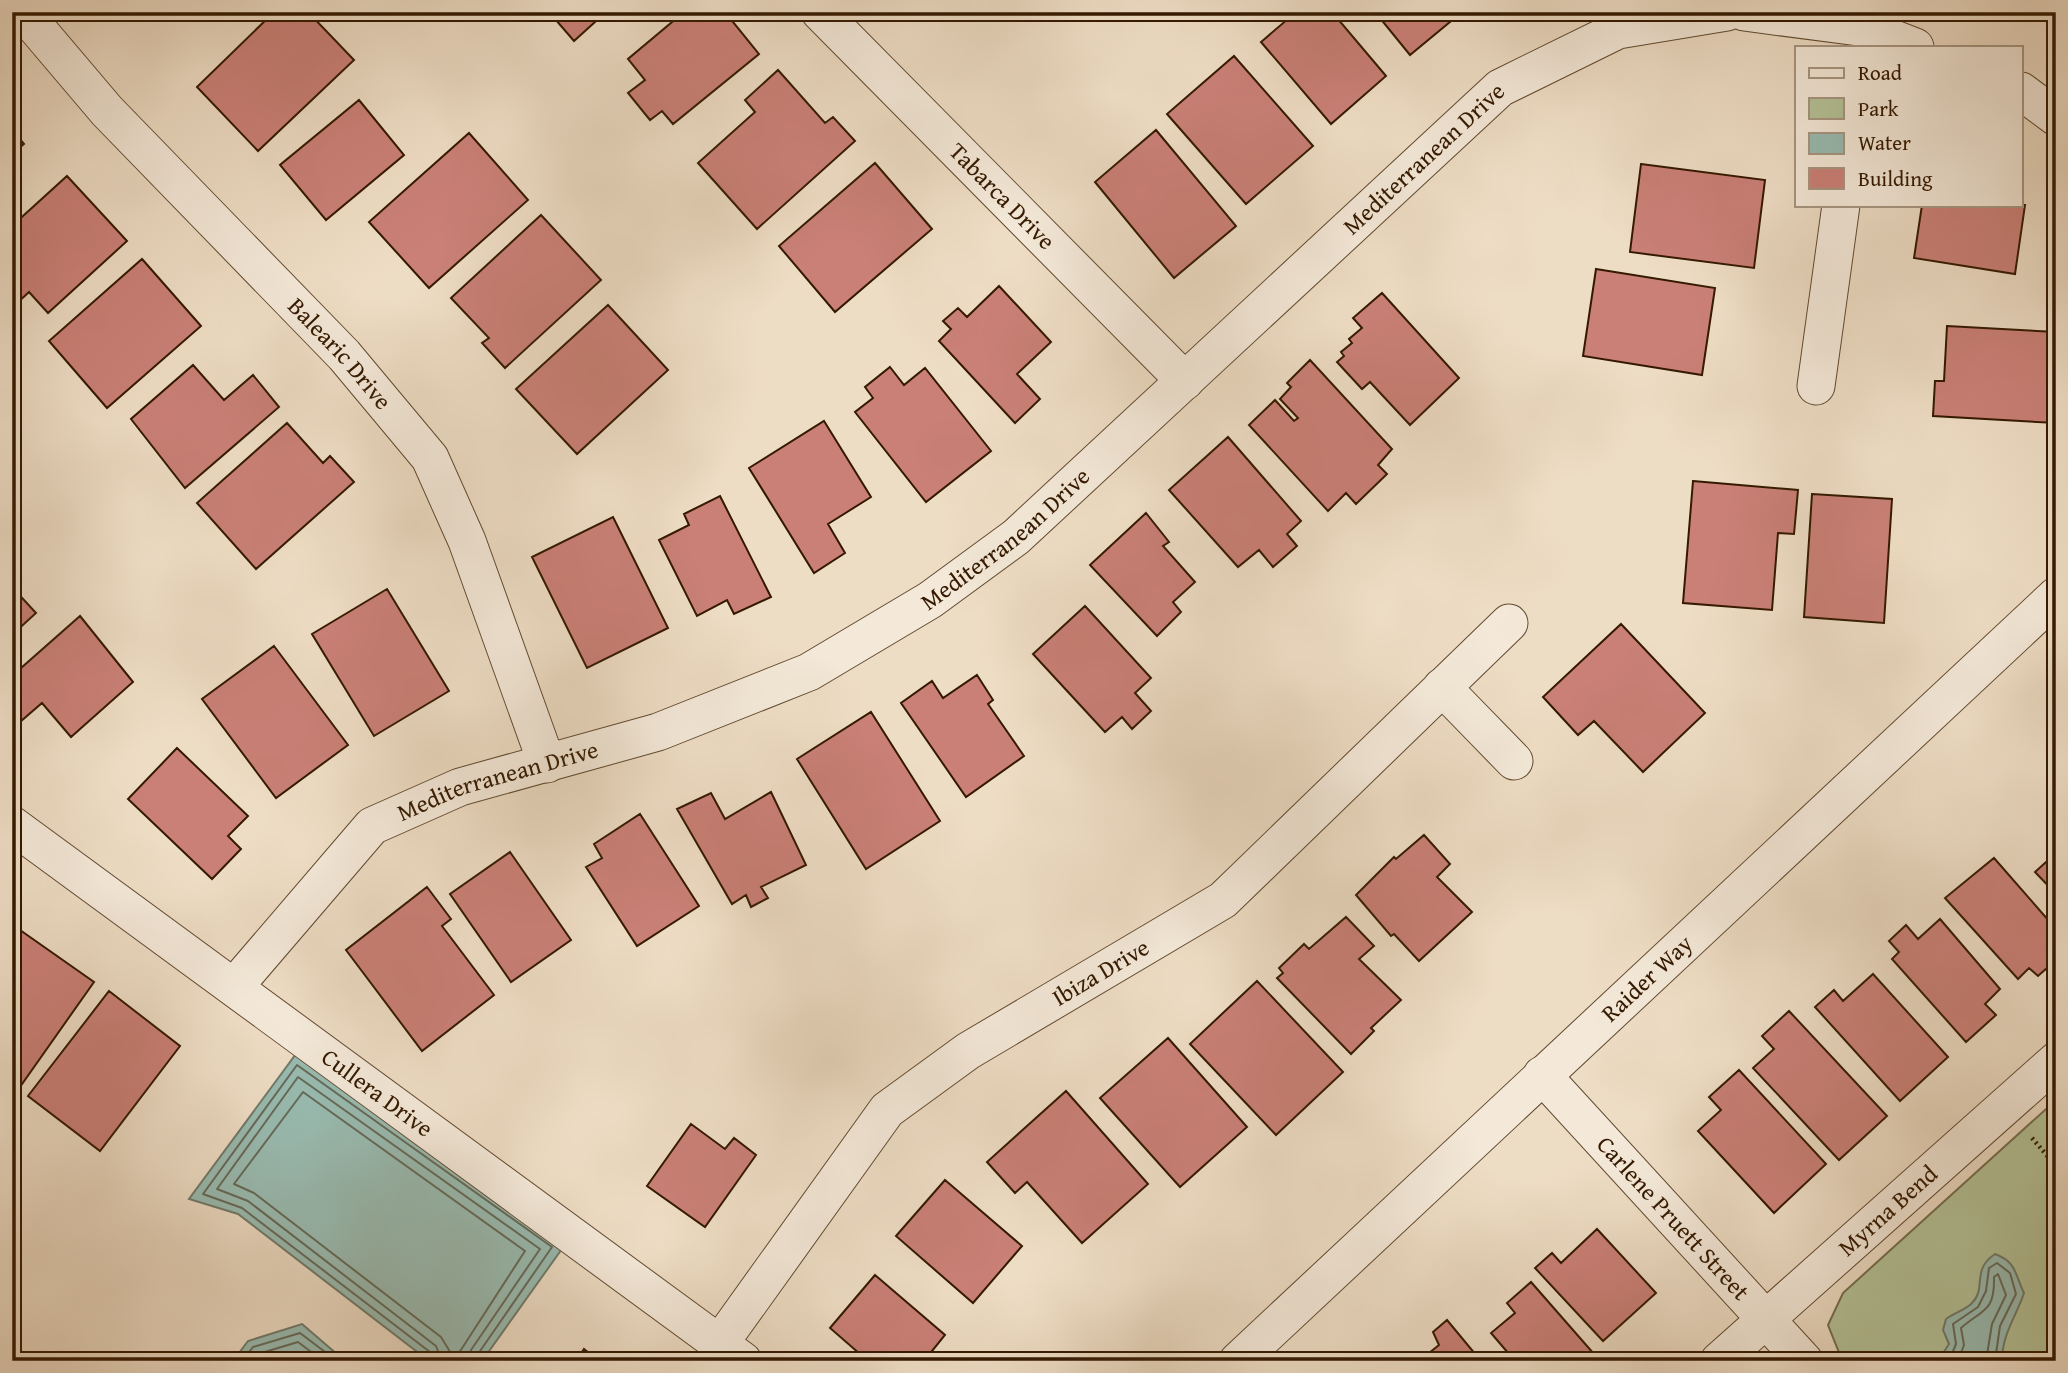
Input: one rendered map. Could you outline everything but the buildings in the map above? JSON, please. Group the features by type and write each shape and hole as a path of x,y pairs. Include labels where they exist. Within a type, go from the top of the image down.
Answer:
{"street":[{"name":"Balearic Drive","path":"23,12 107,111 344,355 430,458 467,541 547,764"},
{"name":"Tabarca Drive","path":"820,12 1185,381"},
{"name":"Mediterranean Drive","path":"234,987 372,826 460,787 658,732 809,672 930,600 1016,537 1500,88 1618,30 1727,12"},
{"path":"1744,12 1866,29 1912,46"},
{"path":"2022,92 2056,117"},
{"path":"1816,386 1841,206"},
{"name":"Raider Way","path":"1238,1361 2056,596"},
{"name":"Ibiza Drive","path":"732,1352 887,1110 968,1051 1223,900 1509,623"},
{"path":"1443,687 1514,761"},
{"name":"Cullera Drive","path":"12,825 732,1352"},
{"name":"Myrna Bend","path":"1719,1361 2056,1060"},
{"name":"Carlene Pruett Street","path":"1542,1075 1804,1361"}],"path":[{"path":"2032,1138 2056,1166"}],"green space":[{"path":"2056,1100 2056,1361 1846,1361 1840,1355 1828,1325 1843,1293"}],"water":[{"path":"296,1054 564,1246 482,1361 429,1361 238,1214 189,1199"},
{"path":"1995,1254 2011,1265 2024,1293 2007,1334 2002,1361 1943,1361 1942,1355 1949,1344 1943,1330 1946,1319 1969,1306 1976,1298 1983,1267"},
{"path":"302,1324 345,1361 233,1361 248,1341"}]}
